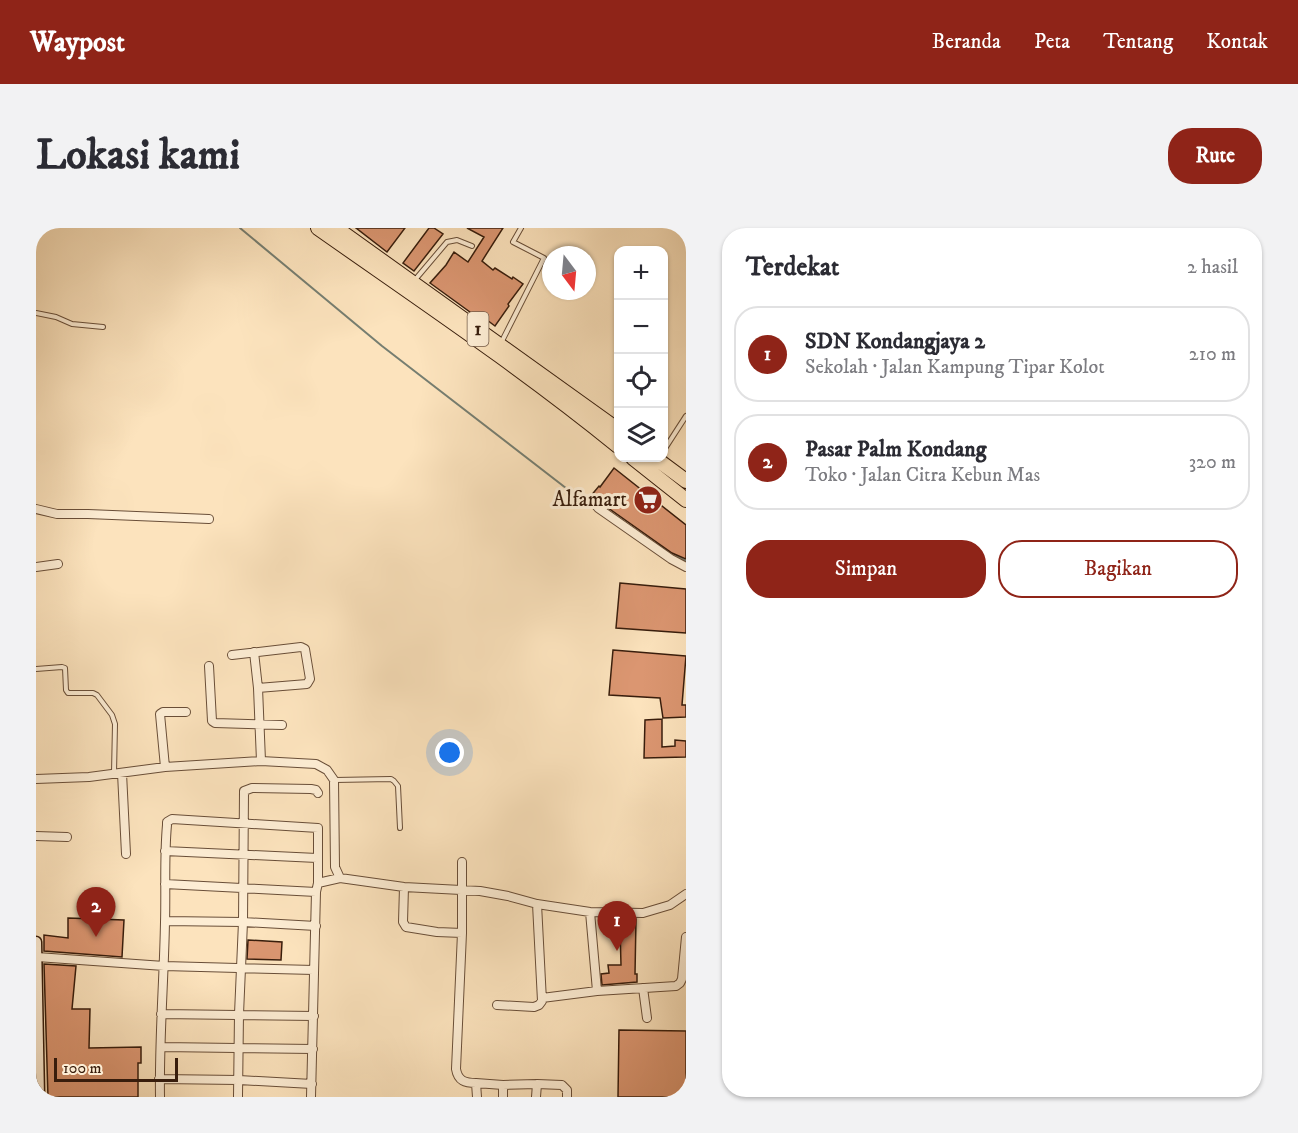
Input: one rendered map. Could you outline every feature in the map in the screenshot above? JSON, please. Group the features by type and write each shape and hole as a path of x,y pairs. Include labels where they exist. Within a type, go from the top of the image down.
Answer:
{"highway":[{"name":"1","path":"318,228 588,421 614,443"},
{"name":"1","path":"336,228 614,427"},
{"path":"638,462 686,500"},
{"path":"665,462 686,481"}],"street":[{"path":"598,508 686,567"},
{"path":"36,509 57,514 209,519"},
{"path":"36,567 58,564"},
{"path":"232,655 304,648 310,679 307,684 258,688"},
{"path":"254,652 261,761"},
{"path":"209,666 212,721 215,723 282,725"},
{"path":"165,767 160,714 186,712"},
{"path":"36,779 261,761 323,766 334,780 335,867 339,878"},
{"path":"118,774 126,854"},
{"path":"238,1097 244,791 248,789 311,789 318,793"},
{"path":"160,1097 166,825 172,819 318,828 311,1097"},
{"path":"36,836 68,837"},
{"path":"165,851 317,858"},
{"path":"462,862 462,933 456,1069 459,1079 469,1083 503,1085 562,1085 567,1090 567,1097"},
{"path":"318,883 339,878 404,887 480,891 537,904 590,912 649,912 670,905 686,894"},
{"path":"165,884 316,892"},
{"path":"404,887 403,922 406,927 462,933"},
{"path":"497,1005 534,1007 539,1005 542,998 537,904"},
{"path":"590,912 597,991"},
{"path":"165,921 316,926"},
{"path":"542,998 597,991 671,987 680,983 682,979 686,937"},
{"path":"36,942 39,1097"},
{"path":"37,957 164,966 314,970"},
{"path":"644,988 647,1018"},
{"path":"161,1014 314,1016"},
{"path":"161,1047 313,1049"},
{"path":"159,1079 312,1083"},
{"path":"476,1083 477,1097"},
{"path":"536,1097 537,1084"},
{"path":"503,1085 503,1097"}],"lane":[{"path":"500,345 544,258 513,242 521,228"},
{"path":"413,283 447,242 457,240 472,246"},
{"path":"36,313 56,317 72,324 103,327"},
{"path":"668,442 686,416"},
{"path":"36,669 65,668 68,693 93,693 100,698 112,715 115,724 118,774"},
{"path":"334,780 391,779 394,781 398,786 400,828"}],"building":[{"path":"356,228 405,228 387,252"},
{"path":"429,228 434,228 443,234 414,271 403,263"},
{"path":"467,228 503,228 482,261 493,270 495,268 523,284 495,326 483,317 481,320 430,283 454,252 468,262 484,237"},
{"path":"614,468 686,525 686,559 672,553 590,497"},
{"path":"620,583 686,589 686,633 616,628"},
{"path":"613,650 686,656 682,705 686,705 686,717 663,718 660,698 609,695"},
{"path":"662,719 662,747 675,746 675,740 686,741 686,757 644,758 645,720"},
{"path":"68,918 124,920 122,957 44,951 44,935 68,938"},
{"path":"624,919 636,919 635,974 637,974 637,982 602,985 601,974 609,973 608,965 621,965 620,928 624,928"},
{"path":"248,940 282,942 281,960 247,959"},
{"path":"44,964 76,966 72,1009 90,1009 89,1048 141,1047 141,1063 138,1063 138,1097 48,1097"},
{"path":"619,1030 686,1031 686,1097 618,1097"}],"waterway":[{"path":"240,228 382,346 594,509"},
{"path":"655,543 686,561"}],"place":[{"name":"Alfamart","path":"648,500"},
{"name":"Pasar Palm Kondang","path":"96,937"},
{"name":"SDN Kondangjaya 2","path":"617,951"}]}
